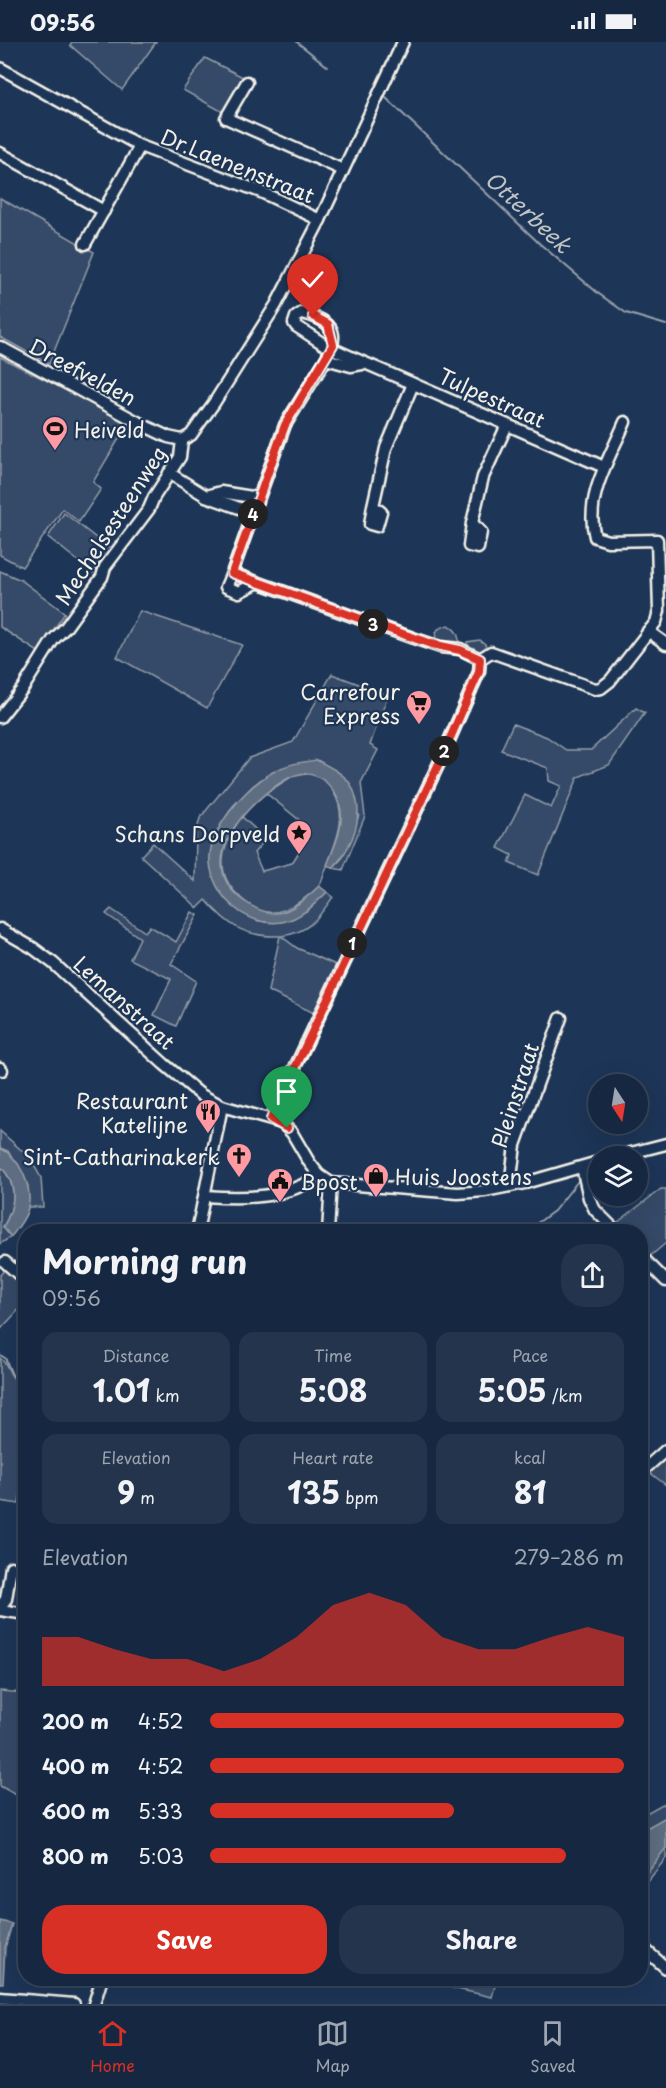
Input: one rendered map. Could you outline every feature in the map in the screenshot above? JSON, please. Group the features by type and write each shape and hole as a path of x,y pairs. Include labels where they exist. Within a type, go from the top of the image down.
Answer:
{"street":[{"name":"Mechelsesteenweg","path":"2,710 22,688 53,640 66,627 102,577 105,567 149,509 154,497 180,457 182,440 191,435 214,403 276,305 320,220 403,42"},
{"name":"Dr.Laenenstraat","path":"0,68 140,146 261,192 320,220"},
{"path":"247,82 226,118 343,170"},
{"name":"Dr.Laenenstraat","path":"85,244 140,146"},
{"path":"0,153 104,211"},
{"name":"Dreefvelden","path":"0,347 145,426 168,437 182,440"},
{"name":"Tulpestraat","path":"232,573 285,425 332,348 362,364 604,467"},
{"name":"Tulpestraat","path":"326,359 351,366 362,364"},
{"path":"373,506 386,448 413,384"},
{"path":"480,659 491,652 595,689 601,688 656,622 662,538 608,541 595,537 593,530 595,492 625,422"},
{"path":"472,523 483,477 507,424"},
{"path":"169,473 206,496 253,513"},
{"path":"206,496 221,492 258,498"},
{"path":"256,583 239,592 226,587 232,573 440,647 460,650 480,659"},
{"path":"648,631 666,644"},
{"path":"480,659 479,672 441,759 271,1119 282,1123 292,1133 319,1175 331,1183 458,1193 510,1186 588,1165"},
{"name":"Lemanstraat","path":"0,929 33,948 53,963 201,1095 222,1106 271,1119"},
{"name":"Pleinstraat","path":"510,1186 515,1144 561,1018"},
{"path":"199,1224 222,1106"},
{"path":"648,1149 666,1144"},
{"path":"582,1167 589,1198 595,1210 609,1224"},
{"path":"205,1196 228,1198 286,1191 303,1185 319,1175"},
{"path":"328,1224 331,1183"},
{"path":"5,1262 18,1274"},
{"path":"648,1263 666,1281"},
{"path":"648,1466 666,1450"},
{"path":"11,1567 6,1599 0,1609 18,1612"},
{"path":"648,1952 666,1968"},
{"path":"94,2004 100,1986"},
{"path":"0,1998 74,2004"}],"shaded area":[{"path":"72,42 156,42 122,90 70,45"},
{"path":"205,58 245,78 223,112 183,90"},
{"path":"0,198 94,252 49,364 0,337"},
{"name":"Heiveld","path":"0,357 129,422 93,482 101,489 79,522 63,509 22,567 0,555"},
{"path":"64,513 110,549 93,573 48,537"},
{"path":"0,571 21,580 65,613 38,652 0,627"},
{"path":"140,611 242,645 207,708 117,657"},
{"path":"448,625 458,635 457,644 438,643 436,640 438,629"},
{"path":"480,640 487,648 480,654 468,648 467,642"},
{"path":"332,674 388,695 370,745 378,750 361,783 365,816 343,870 333,868 343,857 359,815 317,760 254,785 233,806 214,837 210,862 258,921 307,911 327,892 333,897 306,928 281,936 297,948 338,966 316,1014 268,991 280,936 257,934 238,928 222,917 206,900 198,908 141,856 153,843 195,881 196,834 200,818 249,758 293,742"},
{"path":"636,708 645,713 609,765 578,777 538,875 509,863 512,855 498,848 525,795 551,808 561,786 549,781 548,768 501,750 513,724 547,737 566,750 591,750"},
{"path":"317,760 348,781 356,796 358,818 352,840 333,868 327,865 339,832 341,812 335,793 323,780 306,774 297,775 272,789 242,817 231,834 224,851 222,869 229,885 248,904 268,913 283,912 319,886 327,892 295,918 282,922 269,923 244,915 224,898 212,875 210,862 215,836 231,810 252,787 283,767"},
{"path":"311,773 328,783 340,811 337,838 322,880 314,891 292,906 274,912 258,910 242,899 227,882 223,863 227,844 241,816 266,839 254,853 262,871 292,863 307,839 304,824 266,793 291,777"},
{"path":"111,909 145,932 150,926 176,942 192,912 198,915 171,964 196,981 176,1026 154,1015 171,979 130,959 140,938 106,914"},
{"path":"0,1131 30,1158 41,1178 43,1207 28,1207 28,1186 8,1151 0,1148"},
{"path":"0,1148 14,1158 19,1165 29,1191 27,1212 11,1237 3,1227 12,1204 12,1188 10,1180 0,1166"},
{"path":"0,1166 10,1180 13,1196 10,1212 3,1227 11,1237 0,1244"},
{"path":"661,1189 666,1189 666,1243 648,1258 648,1224 615,1224 639,1206 648,1206 648,1199"},
{"path":"6,1268 18,1281 18,1311 0,1330 0,1275"},
{"path":"0,1358 18,1381 18,1504 0,1501"},
{"path":"666,1455 666,1485 649,1472"},
{"path":"0,1691 18,1692 18,1796 0,1786"},
{"path":"666,1802 666,1858 648,1881 648,1812"},
{"path":"666,1817 666,1848 648,1871 648,1827"},
{"path":"0,1921 12,1924 5,1948 3,1983 0,1983"},
{"path":"444,1986 495,1986 492,1997"}],"waterway":[{"name":"Otterbeek","path":"297,42 327,66"},
{"name":"Otterbeek","path":"385,97 540,244 599,294 626,313 666,325"},
{"path":"536,1224 554,1211 578,1181"},
{"path":"0,1355 5,1358 12,1375 18,1379"}],"place":[{"name":"Heiveld","path":"55,452"},
{"name":"Carrefour Express","path":"419,726"},
{"name":"Schans Dorpveld","path":"299,856"},
{"name":"Restaurant Katelijne","path":"208,1135"},
{"name":"Sint-Catharinakerk","path":"239,1179"},
{"name":"Huis Joostens","path":"376,1199"},
{"name":"Bpost","path":"280,1204"}],"route":[{"path":"287,1128 282,1123 271,1119 441,759 481,667 480,659 466,652 431,644 232,573 285,425 333,345 330,328 326,321 313,316"}]}
